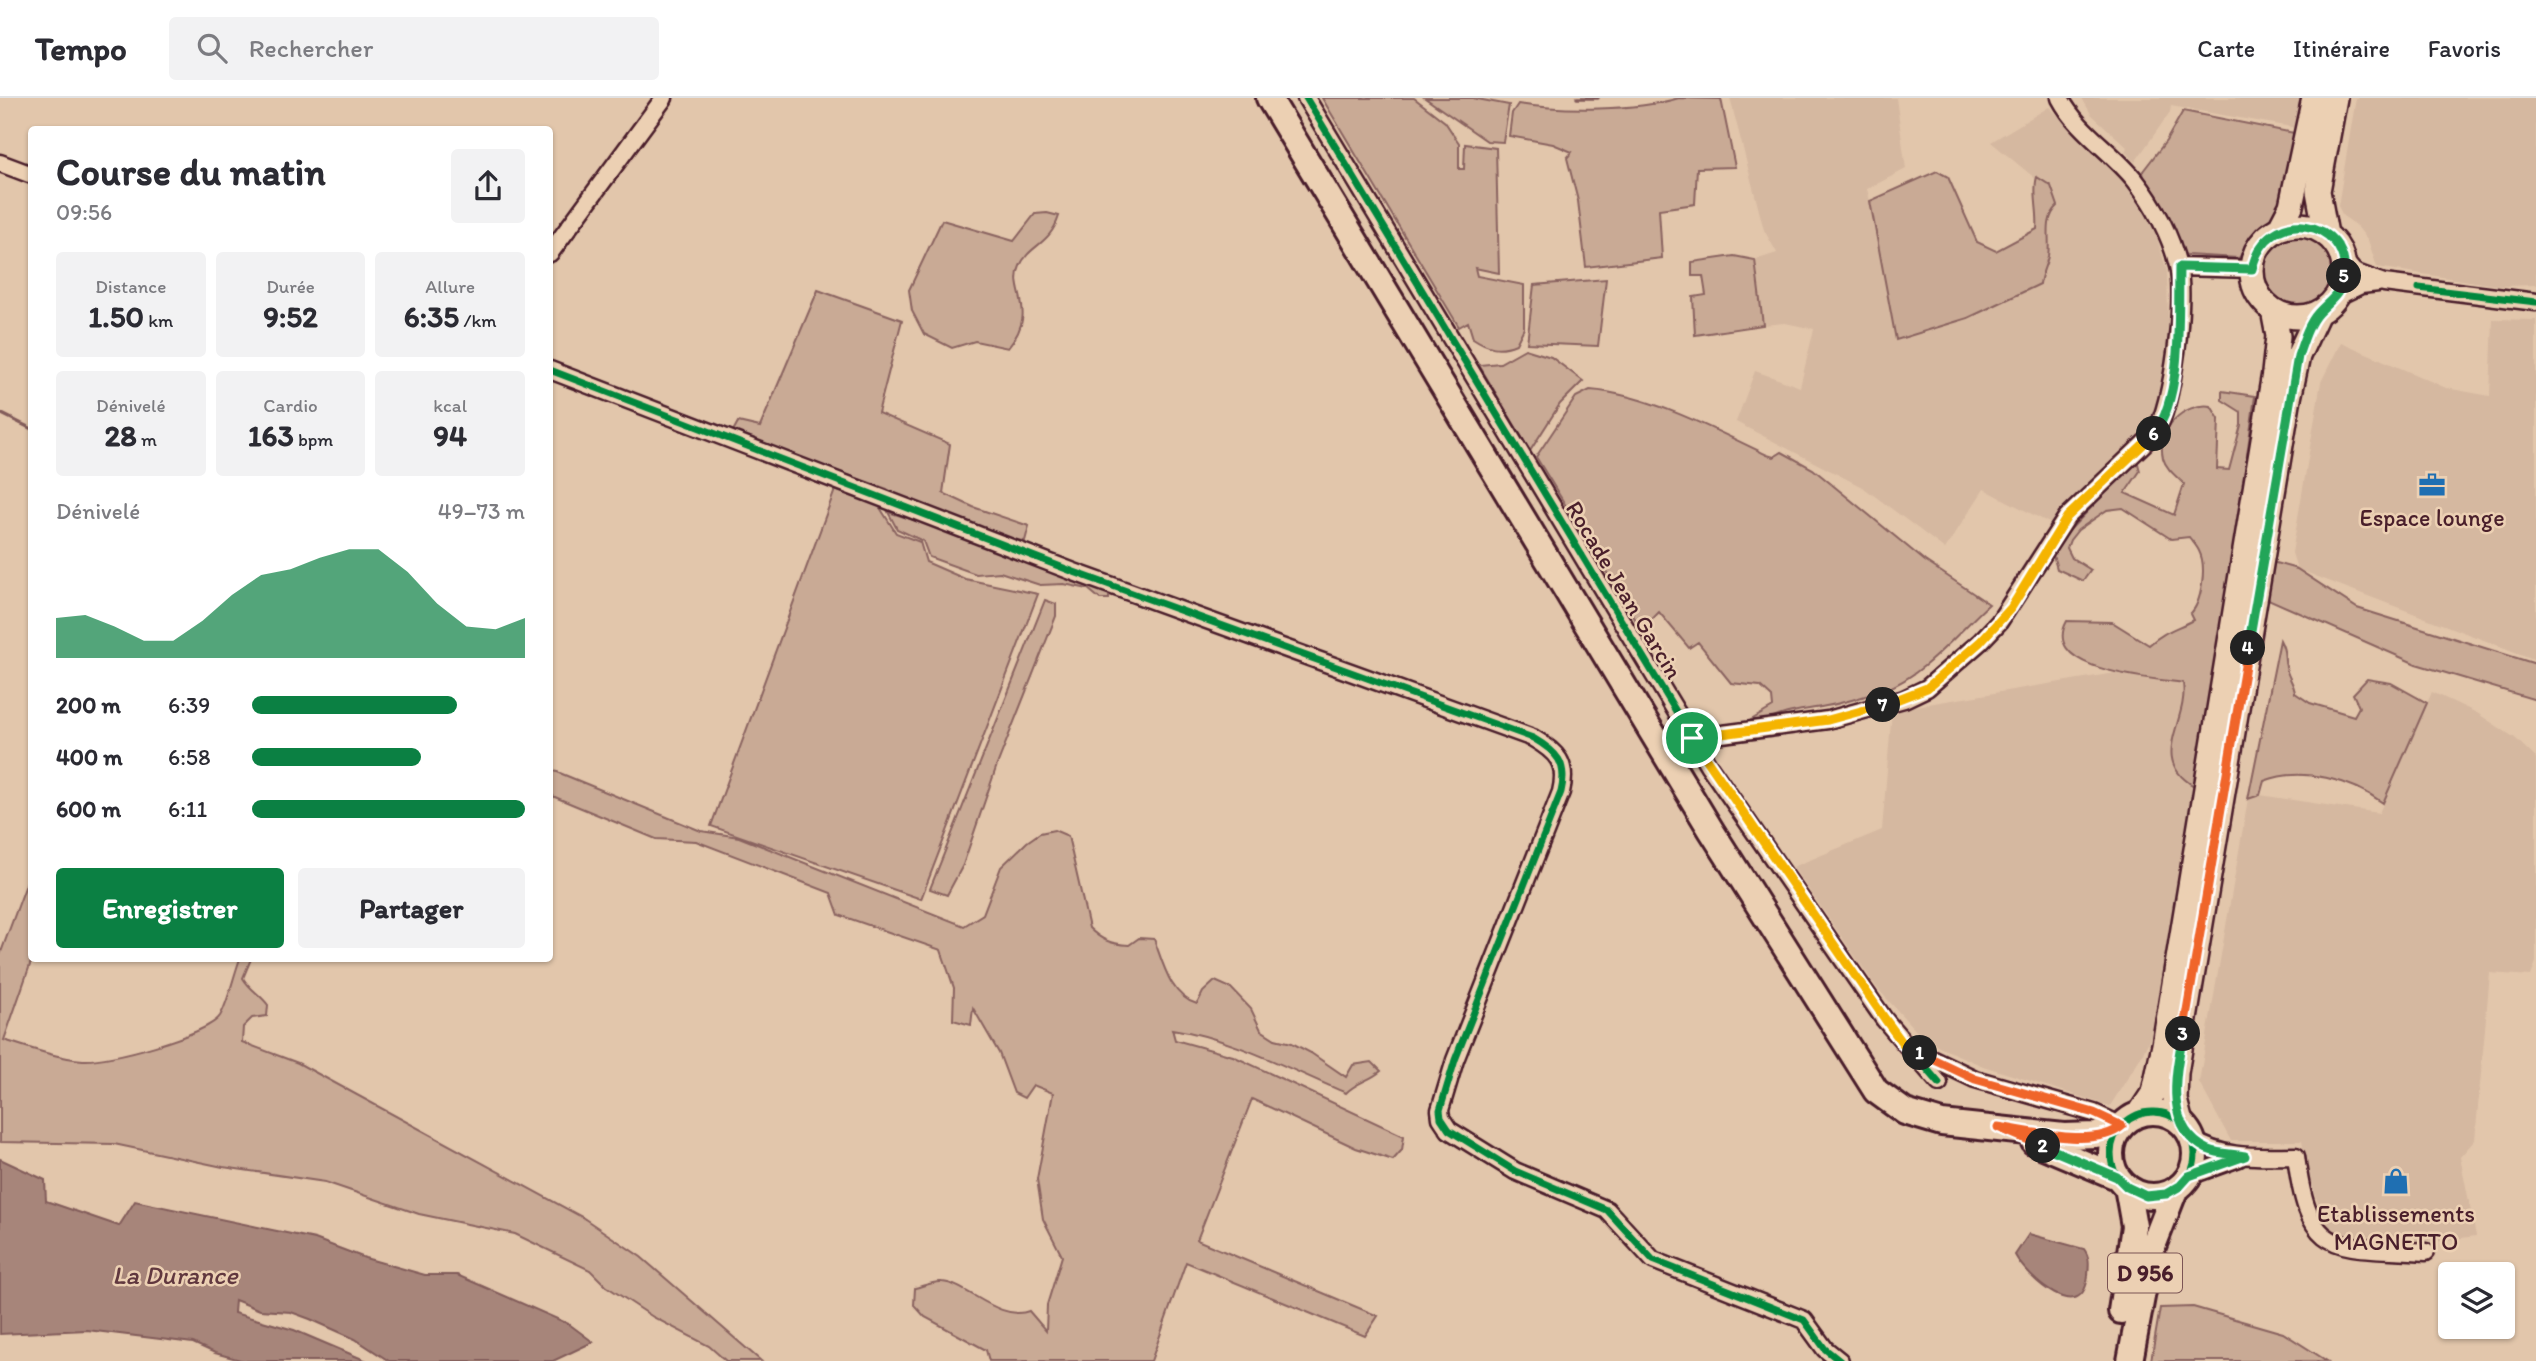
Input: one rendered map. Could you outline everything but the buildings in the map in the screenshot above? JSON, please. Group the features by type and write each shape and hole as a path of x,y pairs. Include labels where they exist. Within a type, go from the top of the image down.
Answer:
{"main road":[{"name":"Rocade Jean Garcin","path":"1269,98 1711,830 1867,1077 1888,1101 1905,1112 1942,1123 2064,1136 2096,1135 2127,1123"},
{"path":"2314,98 2294,194 2279,229 2260,246 2252,269 2258,292 2273,310 2278,336 2274,373 2164,1045 2154,1092 2127,1123 2110,1158 2122,1182 2146,1196 2166,1194 2182,1183 2195,1158 2175,1100 2176,1073 2283,430 2298,356 2318,313 2336,297 2344,271 2342,258 2326,234 2318,191 2335,98"},
{"path":"2279,229 2295,225 2311,227 2326,234"},
{"path":"2273,310 2295,317 2318,313"},
{"path":"2127,1123 2162,1112 2187,1131"},
{"name":"Rocade Jean Garcin","path":"1998,1127 2122,1182"},
{"name":"D 956","path":"2113,1361 2134,1226 2122,1182"},
{"name":"D 956","path":"2130,1361 2150,1254 2182,1183"}],"street":[{"path":"553,249 664,98"},
{"name":"Rocade Jean Garcin","path":"1306,98 1692,738 1904,1045 1939,1083"},
{"path":"1692,738 1828,720 1904,699 1927,688 1980,642 2011,608 2067,517 2155,433 2164,419 2177,342 2179,267 2158,215 2144,192 2133,177 2081,128 2060,98"},
{"path":"0,163 28,174"},
{"path":"2342,258 2354,272 2384,283"},
{"path":"2179,267 2252,269"},
{"path":"2336,297 2361,285 2384,283 2536,302"},
{"path":"553,371 1074,572 1265,639 1533,738 1548,747 1564,766 1561,792 1455,1059 1441,1103 1443,1123 1456,1136 1515,1171 1607,1210 1653,1260 1804,1320 1825,1349 1840,1361"},
{"path":"1904,1045 1975,1079 2127,1123"},
{"path":"2187,1131 2210,1150 2245,1156 2296,1156 2310,1220 2330,1242 2348,1246 2426,1252"},
{"path":"2182,1183 2245,1156"}],"shaded area":[{"path":"1322,98 1414,98 1445,122 1459,143 1459,169 1464,169 1465,144 1496,148 1499,273 1475,268 1477,276 1524,285 1524,328 1516,344 1499,348 1489,346 1473,338 1468,322 1459,327"},
{"path":"1425,98 1472,98 1509,105 1503,142 1487,141"},
{"path":"1679,98 1721,99 1735,167 1697,168 1695,204 1659,209 1662,258 1586,267 1578,201 1567,158 1572,152 1553,144 1509,136 1512,113 1518,104 1556,108 1599,108 1642,105"},
{"path":"1730,98 1896,98 1906,169 1867,189 1880,242 2039,284 2048,189 1991,142 2049,107 2118,171 2138,195 2150,215 2167,271 2169,354 2166,388 2156,413 2137,439 2053,525 1984,489 1945,549 1864,488 1736,422 1755,371 1800,387 1814,329 1785,323 1763,325 1755,260 1777,253 1764,230"},
{"path":"2082,98 2302,98 2297,128 2171,106 2170,112 2135,162 2126,151 2128,148 2091,114"},
{"path":"2356,98 2536,98 2536,285 2501,286 2377,267 2368,240 2356,225 2343,216 2338,206"},
{"path":"2183,111 2299,134 2282,203 2267,227 2247,246 2239,258 2186,255 2175,245 2144,180 2143,171 2166,141"},
{"path":"1937,171 1948,177 1977,242 1996,251 2037,229 2037,177 2051,186 2058,206 2049,223 2047,260 2040,284 1968,318 1896,340 1870,201"},
{"path":"1035,214 1059,216 1050,233 1020,266 1017,275 1023,311 1022,322 1008,348 975,341 952,348 924,334 912,311 909,290 942,220 1014,241"},
{"path":"2298,233 2312,236 2325,244 2333,257 2336,271 2333,285 2325,298 2312,306 2298,309 2284,306 2271,298 2263,285 2260,271 2263,257 2271,244 2284,236"},
{"path":"1734,256 1755,260 1763,325 1695,335 1693,297 1706,295 1703,276 1692,276 1692,262"},
{"path":"1606,279 1598,346 1527,343 1534,285"},
{"path":"818,290 902,320 878,413 950,444 943,493 973,507 1029,526 1025,541 1015,540 898,498 887,489 732,433 738,422 760,427"},
{"path":"2493,319 2536,320 2536,660 2297,569 2292,553 2321,382 2341,342 2446,388 2490,396"},
{"path":"1525,349 1551,357 1583,381 1560,404 1530,451 1479,365 1500,363"},
{"path":"1590,390 1635,398 1658,406 1767,455 1774,457 1782,452 1813,469 1925,561 1989,604 1927,664 1899,683 1833,705 1787,713 1764,723 1751,720 1773,707 1772,697 1760,686 1731,683 1698,642 1689,648 1659,612 1642,630 1536,457 1576,397"},
{"path":"2222,391 2255,396 2233,559 2194,786 2180,775 2173,764 2171,751 2181,712 2183,683 2127,675 2084,662 2069,652 2063,638 2067,621 2112,622 2149,645 2165,633 2193,620 2190,614 2198,602 2203,575 2197,547 2189,537 2171,539 2123,508 2107,510 2078,530 2070,540 2067,548 2072,558 2091,570 2083,581 2057,569 2053,555 2063,537 2137,460 2140,471 2125,493 2174,515 2184,484 2166,466 2162,447 2168,428 2182,413 2191,408 2211,406 2219,419 2217,469 2229,470 2241,425 2241,412 2222,400"},
{"path":"835,490 879,506 896,533 920,542 926,562 965,579 1038,594 921,899 711,826"},
{"path":"888,512 970,537 1109,590 1109,599 1100,599 1088,589 1064,584 1040,585 1000,572 976,574 929,557 923,541 897,529"},
{"path":"2272,562 2297,569 2357,608 2536,664 2536,700 2416,664 2268,599"},
{"path":"1045,600 1056,604 1056,616 997,765 963,865 947,895 930,889"},
{"path":"2280,640 2295,693 2310,703 2354,716 2359,707 2353,694 2367,679 2391,683 2427,703 2383,803 2342,782 2310,775 2264,781 2260,795 2248,799"},
{"path":"2121,672 2208,688 2155,1028 2142,1055 2110,1106 1983,1066 1939,1047 1917,1032 1877,988 1793,867 1882,830 1892,710"},
{"path":"2432,692 2477,713 2515,738 2536,758 2536,962 2531,976 2490,973 2475,1140 2460,1157 2476,1236 2440,1241 2346,1237 2328,1229 2308,1177 2302,1141 2231,1141 2199,1082 2248,799 2260,795 2379,813"},
{"path":"553,770 701,831 739,837 964,926 983,914 1001,867 1027,842 1040,833 1054,830 1068,836 1089,928 1098,936 1112,943 1129,945 1139,938 1154,939 1169,978 1180,994 1188,1000 1197,1004 1203,992 1215,981 1231,988 1251,1009 1261,1030 1275,1039 1292,1043 1311,1053 1346,1077 1353,1065 1372,1062 1381,1071 1346,1093 1239,1047 1172,1029 1175,1040 1233,1056 1404,1136 1402,1150 1393,1160 1356,1148 1252,1099 1197,1240 1378,1316 1365,1336 1186,1262 1151,1361 989,1361 986,1350 925,1317 914,1305 915,1288 942,1282 962,1288 1006,1311 1029,1311 1046,1331 1047,1305 1062,1256 1043,1219 1037,1179 1053,1093 1033,1085 1024,1098 1014,1093 999,1053 973,1008 971,1025 953,1020 954,988 941,950 839,915 831,893 696,841 656,839 553,796"},
{"path":"28,879 28,962 31,962 4,1040 53,1055 83,1060 113,1057 156,1046 211,1023 220,1016 226,1004 239,962 250,962 243,978 268,1005 267,1016 252,1018 243,1027 242,1042 298,1063 582,1217 641,1257 761,1361 726,1361 709,1346 653,1317 606,1286 590,1270 515,1234 419,1214 325,1182 223,1167 114,1144 0,1142 0,955"},
{"path":"2193,1307 2283,1333 2327,1361 2151,1361 2160,1308"}],"water":[{"name":"La Durance","path":"0,1159 45,1180 46,1201 119,1226 135,1201 315,1239 365,1258 425,1275 457,1275 569,1324 593,1342 553,1361 389,1361 355,1339 310,1319 291,1312 260,1310 235,1300 234,1313 294,1330 367,1361 244,1361 215,1353 193,1343 87,1330 0,1334"},
{"path":"2029,1234 2084,1249 2089,1264 2088,1275 2084,1290 2076,1297 2066,1298 2054,1294 2021,1265 2015,1255"}],"waterway":[{"path":"1577,98 1598,98"},
{"path":"0,413 28,427"}],"cycle path":[{"path":"1306,98 1709,766 1884,1019 1939,1083"},
{"path":"2419,288 2536,302"},
{"path":"553,371 1074,572 1533,738 1548,748 1562,766 1561,792 1455,1060 1440,1110 1441,1118 1449,1130 1515,1171 1607,1210 1653,1260 1804,1320 1825,1349 1840,1361"},
{"path":"2153,1112 2169,1115 2183,1124 2192,1138 2195,1154 2192,1170 2183,1184 2169,1193 2153,1196 2137,1193 2123,1184 2114,1170 2111,1154 2114,1138 2123,1124 2137,1115 2153,1112"}],"place":[{"name":"Espace lounge","path":"2432,485"},
{"name":"Etablissements MAGNETTO","path":"2396,1181"}],"route":[{"path":"2295,225 2311,227 2326,234 2336,245 2344,271 2342,285 2336,297 2318,313 2307,331 2298,356 2288,403 2176,1073 2176,1107 2181,1122 2192,1139 2210,1150 2245,1156 2189,1176 2175,1190 2166,1194 2146,1196 2096,1167 1998,1127 2078,1137 2104,1134 2122,1126 2094,1113 1975,1079 1904,1045 1766,844 1735,804 1692,738 1828,720 1904,699 1927,688 1980,642 2011,608 2067,517 2155,433 2164,419 2172,382 2178,329 2179,267 2252,269 2256,253 2265,239 2279,229 2295,225"}]}
